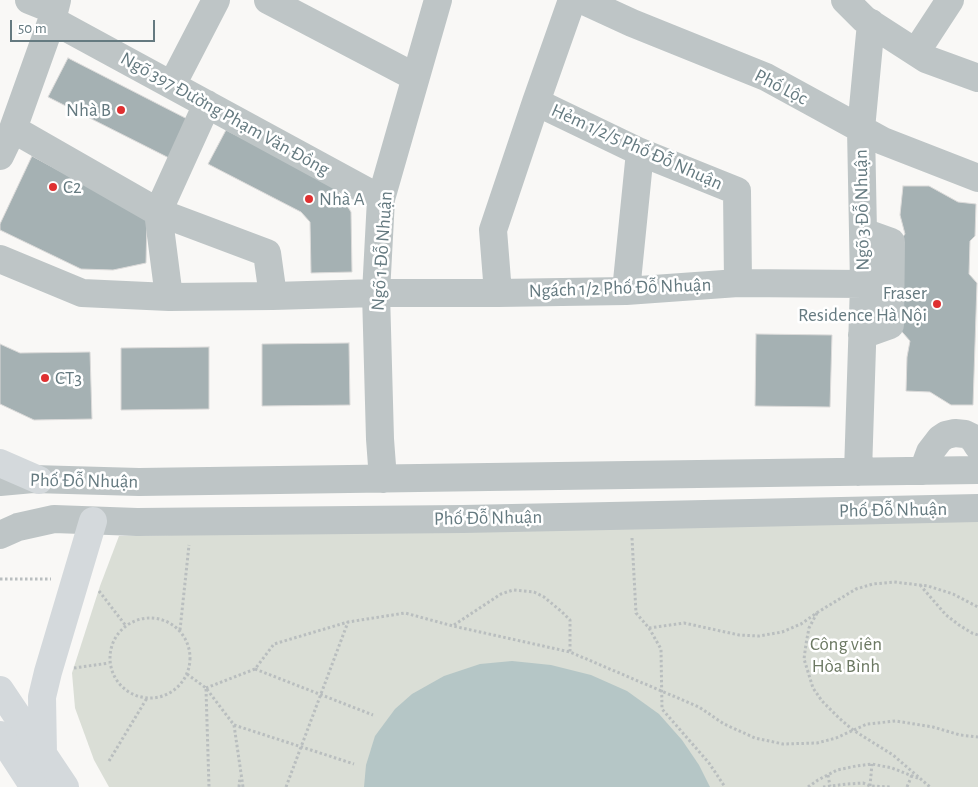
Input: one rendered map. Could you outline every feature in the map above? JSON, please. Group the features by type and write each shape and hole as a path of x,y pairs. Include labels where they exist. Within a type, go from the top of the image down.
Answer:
{"main road":[{"path":"0,463 39,480"},
{"path":"43,754 42,697 93,521"},
{"path":"0,690 65,787"},
{"path":"0,735 34,787"}],"street":[{"path":"172,85 216,0"},
{"path":"268,0 415,78"},
{"name":"Ngõ 1 Đỗ Nhuận","path":"383,479 376,293 381,199 438,0"},
{"path":"498,293 493,230 572,0"},
{"name":"Phố Lộc","path":"582,0 632,23 766,77 883,141 978,178"},
{"path":"846,0 864,19 926,59 978,78"},
{"path":"916,52 950,0"},
{"path":"0,156 13,128 48,7"},
{"name":"Ngõ 397 Đường Phạm Văn Đồng","path":"48,7 172,85 381,199"},
{"name":"Ngõ 3 Đỗ Nhuận","path":"858,472 864,284 861,129 871,22"},
{"name":"Hẻm 1/2/5 Phố Đỗ Nhuận","path":"536,102 640,152 737,191 738,283"},
{"path":"168,297 158,212 207,104"},
{"path":"13,128 158,212 267,253 273,296"},
{"path":"626,291 640,152"},
{"path":"862,335 890,324 891,251 891,242 863,232"},
{"name":"Ngách 1/2 Phố Đỗ Nhuận","path":"0,259 82,293 168,297 626,291 738,283 864,284"},
{"path":"923,471 930,452 940,439 946,435 955,433 965,434 972,438 978,446"},
{"name":"Phố Đỗ Nhuận","path":"0,482 39,480 139,482 978,470"},
{"name":"Phố Đỗ Nhuận","path":"0,535 18,527 54,519 192,522 631,516 978,508"}],"path":[{"path":"631,516 636,613 649,628 661,649 662,709 709,763 725,787"},
{"path":"180,631 192,522"},
{"path":"0,580 51,579"},
{"path":"649,628 684,623 739,635 759,636 782,632 801,624 856,589 873,584 894,582 928,586 953,594 978,607"},
{"path":"920,585 946,615 959,625 978,635"},
{"path":"453,626 501,594 513,590 534,592 544,597 570,620 570,652"},
{"path":"99,591 126,626"},
{"path":"818,612 809,628 804,659 813,688 832,712 854,730 893,755 930,787"},
{"path":"206,688 255,669 274,644 348,622 405,613 453,626 570,652 699,707 724,724 755,738 783,744 817,743 836,738 867,724 896,721 978,737"},
{"path":"145,617 158,618 170,623 180,631 190,652 190,663 187,674 171,692 159,697 147,698 134,695 123,688 114,678 110,663 110,652 114,640 121,629 126,626 132,621 145,617"},
{"path":"286,787 348,622"},
{"path":"48,672 110,663"},
{"path":"255,669 373,715"},
{"path":"187,674 206,688 234,725 241,769 241,787"},
{"path":"206,688 209,787"},
{"path":"109,761 147,698"},
{"path":"234,725 354,764"},
{"path":"808,787 837,770 872,764 892,768 923,780"},
{"path":"870,786 872,764"},
{"path":"828,775 830,786"},
{"path":"907,787 912,775"},
{"path":"823,787 863,783 870,786 891,787"}],"green space":[{"name":"Công viên Hòa Bình","path":"978,520 978,787 109,787 94,760 75,708 72,673 100,586 119,536"}],"shaded area":[{"path":"512,661 551,665 591,675 627,691 659,714 682,740 699,765 710,787 364,787 366,765 375,736 395,709 412,694 444,676 480,664"}],"building":[{"name":"Nhà B","path":"68,58 195,123 175,161 48,97"},
{"name":"Nhà A","path":"226,130 335,186 351,212 352,272 311,273 310,222 301,212 208,164"},
{"name":"C2","path":"32,156 147,218 146,263 113,270 81,269 0,230 0,224"},
{"name":"Fraser Residence Hà Nội","path":"903,186 929,186 958,202 976,204 975,236 970,241 969,274 977,283 973,405 951,405 930,392 906,391 907,357 910,341 896,325 898,243 905,234 900,215"},
{"path":"756,334 832,335 830,407 755,406"},
{"path":"349,343 350,405 262,406 262,344"},
{"name":"CT3","path":"0,344 20,353 90,352 92,419 34,420 0,404"},
{"path":"209,347 209,409 121,410 121,348"}],"place":[{"name":"Nhà B","path":"121,110"},
{"name":"C2","path":"53,187"},
{"name":"Nhà A","path":"309,199"},
{"name":"Fraser Residence Hà Nội","path":"937,304"},
{"name":"CT3","path":"45,378"}]}
